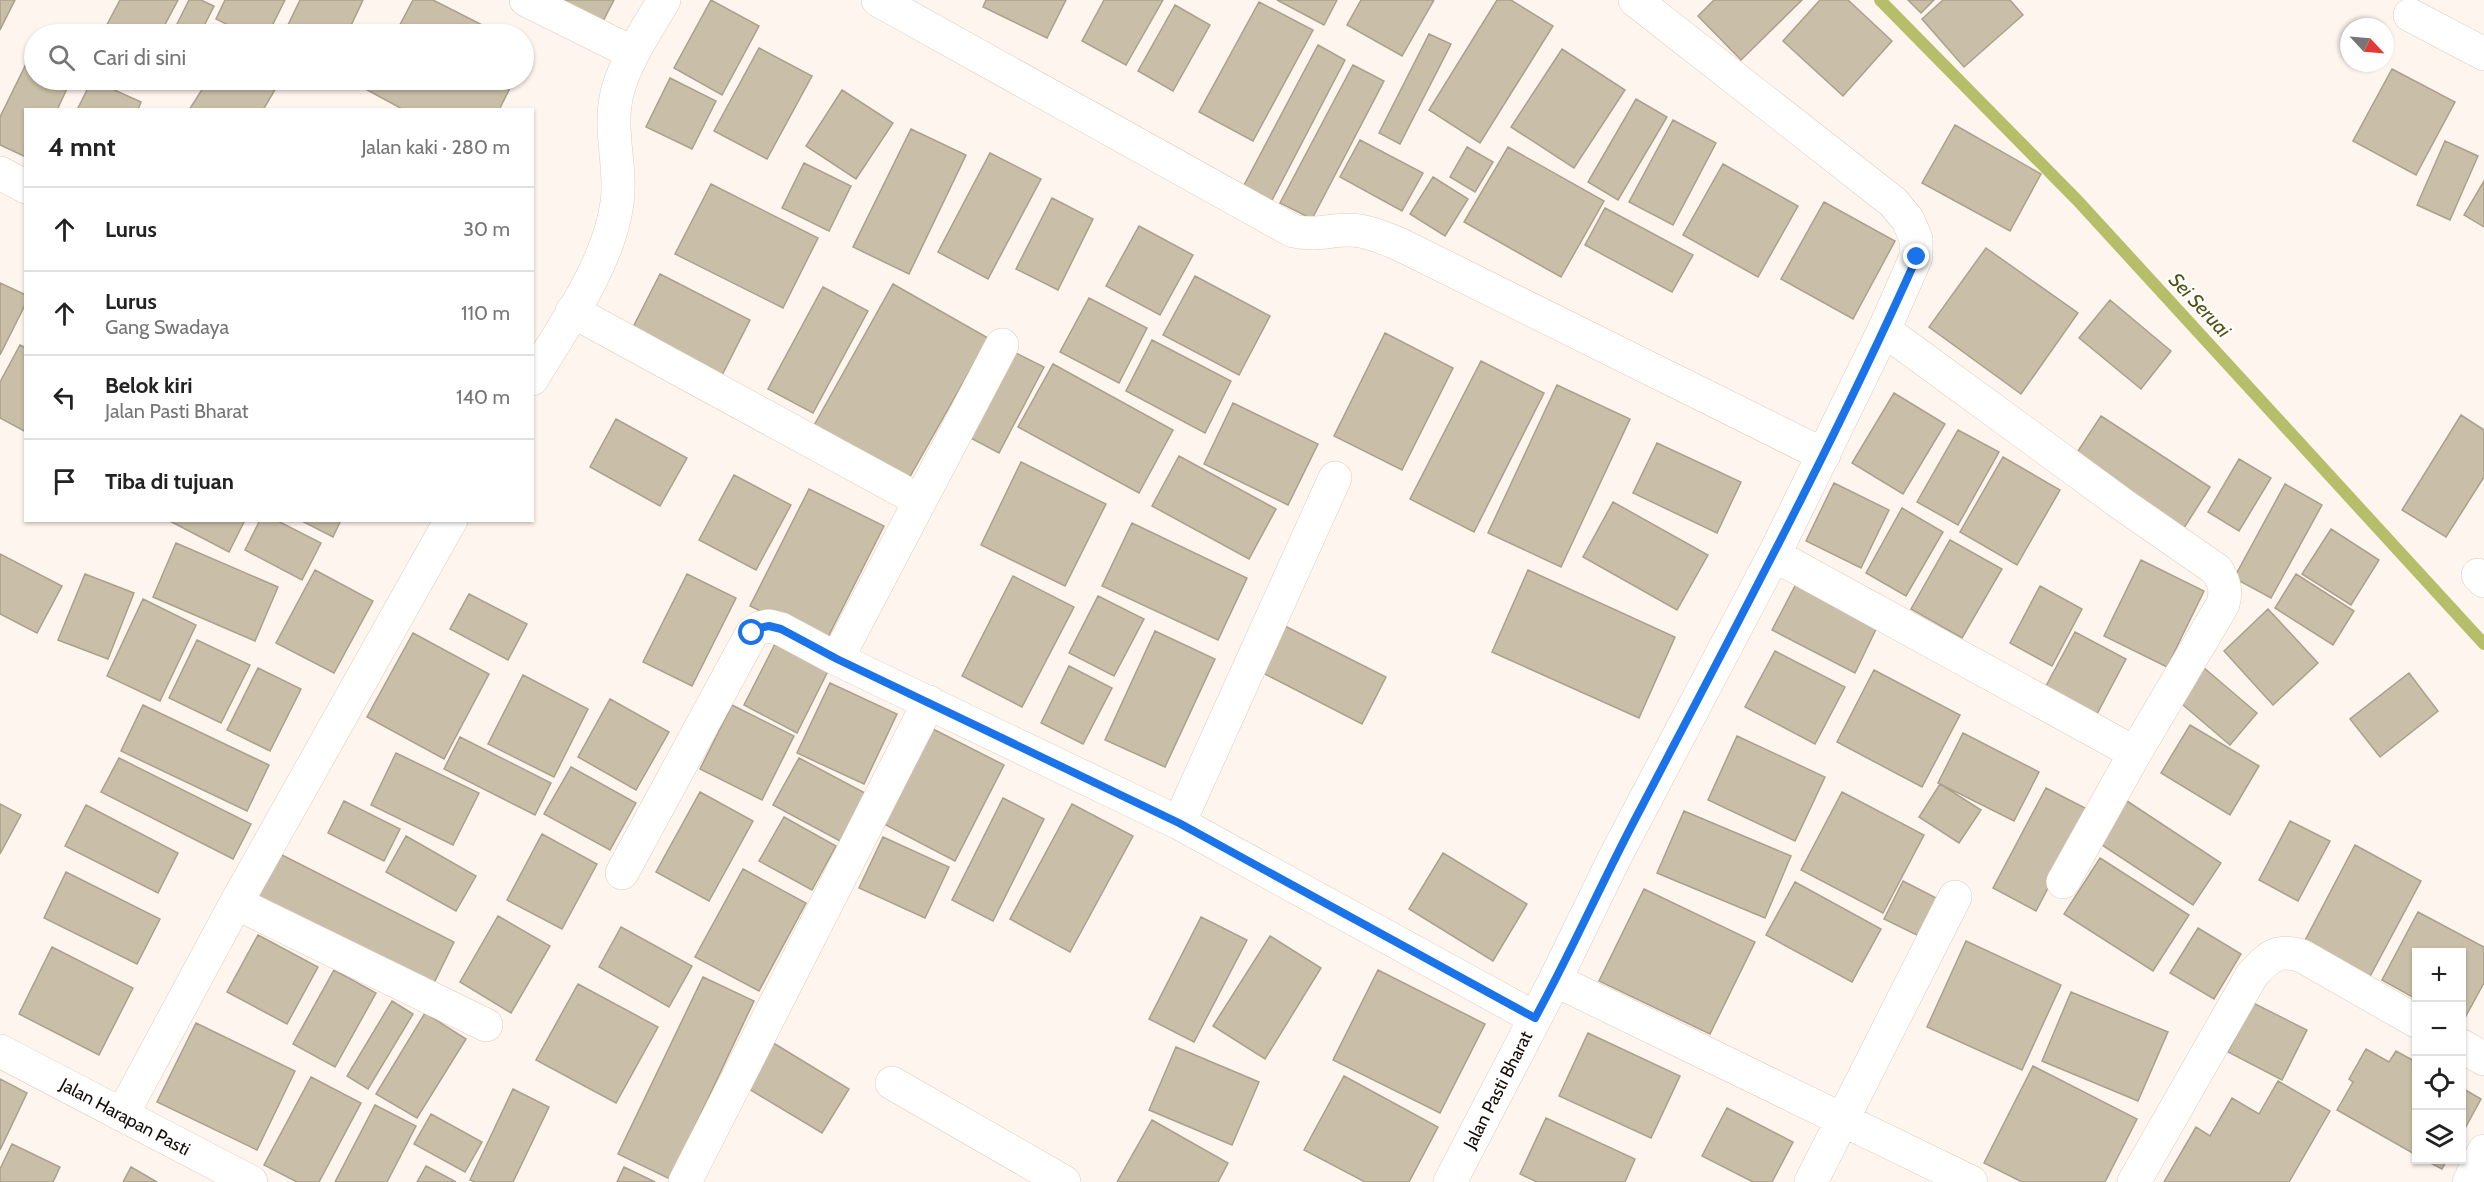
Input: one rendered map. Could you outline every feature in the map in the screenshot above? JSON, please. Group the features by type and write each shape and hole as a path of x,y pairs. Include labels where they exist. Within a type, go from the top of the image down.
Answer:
{"street":[{"path":"526,0 633,53"},
{"path":"534,376 572,311 608,239 617,204 616,98 633,53 663,0"},
{"path":"878,0 1293,231 1309,234 1350,230 1400,243 1824,454"},
{"name":"Jalan Pasti Bharat","path":"1450,1182 1556,980 1614,859 1774,555 1884,330 1917,257 1916,239 1908,220 1893,202 1635,0"},
{"path":"2410,15 2484,54"},
{"path":"0,173 24,186"},
{"path":"572,311 919,500"},
{"path":"1884,330 2126,507 2217,570 2224,581 2226,592 2223,604 2135,753 2063,882"},
{"path":"837,659 1002,345"},
{"path":"1179,823 1335,478"},
{"path":"122,1115 236,903 451,522"},
{"path":"1774,555 2135,753"},
{"path":"622,873 752,633 759,628 769,626 781,629 837,659 1179,823 1535,1018"},
{"path":"685,1182 929,702"},
{"path":"1811,1182 1954,897"},
{"path":"236,903 486,1025"},
{"path":"2134,1182 2252,975 2266,960 2276,954 2288,952 2302,956 2412,1019"},
{"path":"1556,980 1844,1118 1971,1182"},
{"path":"2466,1048 2484,1059"},
{"name":"Jalan Harapan Pasti","path":"0,1051 251,1182"},
{"path":"892,1083 1064,1182"},
{"path":"2469,1182 2484,1151"}],"building":[{"path":"0,0 15,0 0,30"},
{"path":"120,0 178,0 165,24 107,24"},
{"path":"189,0 201,0 214,6 205,24 177,24"},
{"path":"225,0 285,0 273,24 226,24 216,19"},
{"path":"300,0 363,0 352,24 288,24"},
{"path":"413,0 433,0 480,24 400,24"},
{"path":"547,0 614,0 600,27"},
{"path":"711,0 759,26 722,95 674,68"},
{"path":"986,0 1066,0 1047,38 983,7"},
{"path":"1104,0 1163,0 1126,65 1082,41"},
{"path":"1277,0 1337,0 1324,25"},
{"path":"1361,0 1434,0 1402,56 1347,25"},
{"path":"1497,0 1511,0 1553,26 1480,143 1429,110"},
{"path":"1714,0 1802,0 1741,60 1698,16"},
{"path":"1820,0 1848,0 1892,41 1843,96 1783,41"},
{"path":"1908,0 1934,0 1921,13"},
{"path":"1943,0 2010,0 2023,15 1964,67 1922,19"},
{"path":"1259,2 1313,30 1253,141 1199,112"},
{"path":"1175,5 1210,25 1173,91 1138,71"},
{"path":"1429,34 1451,44 1400,144 1379,133"},
{"path":"1318,45 1345,60 1270,204 1242,189"},
{"path":"759,48 812,76 767,159 714,131"},
{"path":"1562,49 1625,90 1574,168 1511,127"},
{"path":"1353,65 1384,81 1312,219 1280,203"},
{"path":"24,68 24,90 66,90 58,108 24,108 24,156 0,145 0,117"},
{"path":"2394,70 2455,102 2416,175 2353,141 2390,72"},
{"path":"670,78 716,101 692,149 646,127"},
{"path":"87,90 114,90 141,102 139,108 78,108"},
{"path":"202,90 275,90 264,108 190,108"},
{"path":"367,90 509,90 500,108 400,108"},
{"path":"842,90 893,123 856,179 806,146"},
{"path":"1636,99 1667,117 1618,200 1588,182"},
{"path":"1673,120 1716,143 1673,225 1629,202"},
{"path":"1955,125 2041,174 2010,231 1922,183"},
{"path":"911,129 966,155 909,274 853,247"},
{"path":"1360,140 1423,173 1402,211 1340,177"},
{"path":"2445,141 2478,156 2450,220 2417,205"},
{"path":"1467,147 1493,162 1475,192 1450,177"},
{"path":"1508,147 1604,201 1561,277 1464,222"},
{"path":"990,153 1041,179 988,279 938,252"},
{"path":"804,163 851,186 829,231 782,208"},
{"path":"1723,164 1798,206 1758,277 1683,235"},
{"path":"1433,177 1468,199 1445,236 1410,214"},
{"path":"2484,181 2484,227 2464,215"},
{"path":"711,184 818,238 783,308 675,254"},
{"path":"1052,198 1093,219 1058,290 1016,269"},
{"path":"1824,202 1895,241 1853,319 1781,279"},
{"path":"1605,208 1693,255 1672,292 1585,245"},
{"path":"1139,226 1193,255 1160,315 1106,286"},
{"path":"1986,248 2078,313 2021,394 1929,327"},
{"path":"660,274 750,320 717,385 627,339"},
{"path":"1195,276 1270,316 1239,375 1163,335"},
{"path":"0,283 24,294 24,307 0,355"},
{"path":"893,284 988,338 907,482 812,429"},
{"path":"823,287 868,311 813,413 768,389"},
{"path":"1089,298 1147,328 1119,383 1060,352"},
{"path":"2110,300 2171,351 2141,389 2079,338"},
{"path":"1385,333 1453,368 1402,470 1334,436"},
{"path":"1152,340 1231,381 1205,433 1126,391"},
{"path":"20,345 24,347 24,431 0,418 0,382"},
{"path":"1008,349 1044,367 999,453 963,434"},
{"path":"1481,361 1544,393 1474,532 1410,499"},
{"path":"1053,364 1173,430 1139,493 1018,427"},
{"path":"1557,385 1630,419 1561,567 1488,533"},
{"path":"1894,393 1945,424 1903,494 1852,463"},
{"path":"1233,403 1318,444 1288,505 1204,464"},
{"path":"2461,415 2484,430 2484,477 2446,537 2402,510"},
{"path":"2101,416 2210,487 2184,528 2074,457"},
{"path":"616,419 687,458 660,506 590,467"},
{"path":"1958,430 1999,452 1958,525 1917,502"},
{"path":"1657,443 1741,482 1717,533 1633,493"},
{"path":"1179,456 1276,509 1249,559 1152,506"},
{"path":"2003,457 2060,490 2017,565 1960,532"},
{"path":"2239,459 2271,478 2239,531 2208,512"},
{"path":"1021,462 1106,504 1065,586 981,545"},
{"path":"734,475 791,505 756,570 699,540"},
{"path":"1834,483 1889,510 1861,568 1806,541"},
{"path":"2285,484 2322,505 2271,598 2234,578"},
{"path":"809,489 884,526 825,643 750,606"},
{"path":"1613,502 1708,555 1677,610 1583,557"},
{"path":"1902,508 1943,532 1906,596 1866,573"},
{"path":"172,522 244,522 229,552"},
{"path":"259,522 280,522 321,543 302,580 245,550"},
{"path":"304,522 340,522 333,537"},
{"path":"1132,523 1247,578 1218,640 1102,586"},
{"path":"2331,529 2379,560 2351,605 2302,574"},
{"path":"1950,540 2002,569 1962,638 1911,609"},
{"path":"176,543 278,587 255,641 153,597"},
{"path":"0,554 62,586 37,633 0,614"},
{"path":"2141,560 2204,591 2167,667 2104,636"},
{"path":"315,570 373,601 334,673 276,643"},
{"path":"1528,570 1675,637 1639,718 1492,652"},
{"path":"85,574 134,593 108,659 58,640"},
{"path":"687,574 736,598 692,686 643,662"},
{"path":"2296,574 2354,611 2333,645 2275,608"},
{"path":"1013,576 1074,607 1022,707 962,676"},
{"path":"1796,584 1878,625 1855,673 1772,630"},
{"path":"2040,586 2082,609 2052,666 2010,643"},
{"path":"469,594 527,624 508,660 450,629"},
{"path":"1098,596 1144,619 1114,676 1069,653"},
{"path":"143,599 196,625 160,701 107,676"},
{"path":"2268,609 2318,663 2273,705 2224,651"},
{"path":"1279,623 1386,677 1362,724 1255,669"},
{"path":"1155,631 1215,659 1165,767 1105,740"},
{"path":"2075,632 2126,659 2097,714 2046,686"},
{"path":"413,633 489,674 444,759 367,717"},
{"path":"197,640 250,665 221,723 169,698"},
{"path":"775,644 828,671 797,733 744,705"},
{"path":"1775,651 1845,687 1815,744 1745,707"},
{"path":"1069,666 1112,688 1083,744 1041,723"},
{"path":"2203,667 2257,713 2230,745 2176,699"},
{"path":"258,668 301,689 270,751 227,730"},
{"path":"1874,670 1960,715 1922,787 1837,742"},
{"path":"2409,673 2438,711 2380,757 2350,719"},
{"path":"523,675 588,709 554,777 488,744"},
{"path":"830,683 897,714 864,784 797,753"},
{"path":"610,699 669,732 636,790 578,757"},
{"path":"143,705 269,765 247,811 121,751"},
{"path":"732,705 794,736 762,800 700,769"},
{"path":"2190,725 2259,766 2230,815 2161,773"},
{"path":"931,728 1004,765 955,861 882,823"},
{"path":"1963,733 2039,772 2014,821 1938,783"},
{"path":"1737,736 1825,777 1795,841 1708,800"},
{"path":"460,737 551,783 535,815 444,769"},
{"path":"396,753 479,793 453,845 371,805"},
{"path":"119,758 251,824 233,859 101,792"},
{"path":"799,758 865,793 840,841 773,805"},
{"path":"571,767 636,803 610,850 544,814"},
{"path":"1940,784 1981,810 1959,843 1919,817"},
{"path":"2046,788 2089,810 2036,911 1993,888"},
{"path":"700,792 753,821 709,901 656,872"},
{"path":"1842,792 1924,835 1883,913 1801,870"},
{"path":"1003,798 1044,819 993,921 952,900"},
{"path":"344,801 400,829 384,861 328,833"},
{"path":"2127,801 2221,863 2193,905 2099,843"},
{"path":"0,804 21,815 0,854"},
{"path":"1072,804 1133,836 1070,952 1010,919"},
{"path":"86,805 178,853 158,893 65,846"},
{"path":"1684,811 1791,856 1765,918 1657,873"},
{"path":"784,817 836,846 812,890 759,861"},
{"path":"2290,821 2330,841 2298,901 2259,880"},
{"path":"542,834 597,864 562,929 507,900"},
{"path":"406,836 476,876 456,911 386,872"},
{"path":"883,837 949,867 925,918 859,888"},
{"path":"2355,845 2421,881 2367,982 2301,948"},
{"path":"278,853 454,942 433,985 257,897"},
{"path":"1443,853 1527,904 1493,961 1409,909"},
{"path":"2100,858 2189,915 2153,971 2064,914"},
{"path":"743,869 806,903 759,991 695,957"},
{"path":"66,872 160,919 137,964 44,918"},
{"path":"1903,881 1946,903 1927,940 1884,919"},
{"path":"1795,882 1881,929 1852,982 1766,935"},
{"path":"1644,889 1755,942 1710,1034 1599,981"},
{"path":"2418,912 2484,947 2484,983 2466,1016 2466,948 2412,948 2412,997 2382,980"},
{"path":"498,916 550,946 511,1013 460,982"},
{"path":"1201,917 1247,940 1194,1042 1149,1019"},
{"path":"621,927 692,966 669,1007 599,967"},
{"path":"2198,928 2241,954 2214,999 2170,973"},
{"path":"258,935 318,967 287,1024 227,992"},
{"path":"1270,936 1321,968 1265,1059 1213,1026"},
{"path":"1966,941 2061,985 2022,1070 1927,1027"},
{"path":"52,947 133,988 99,1055 19,1014"},
{"path":"334,970 376,993 335,1067 293,1044"},
{"path":"1378,970 1485,1024 1440,1113 1333,1060"},
{"path":"703,977 754,1001 670,1179 618,1154"},
{"path":"578,984 658,1027 616,1103 536,1060"},
{"path":"2071,992 2168,1032 2138,1101 2042,1061"},
{"path":"392,1001 413,1014 368,1089 347,1076"},
{"path":"2253,1003 2307,1030 2282,1080 2228,1052"},
{"path":"425,1013 466,1039 417,1118 376,1094"},
{"path":"196,1023 295,1071 257,1150 157,1102"},
{"path":"1588,1033 1680,1076 1651,1138 1559,1096"},
{"path":"770,1041 849,1089 822,1133 744,1086"},
{"path":"1176,1047 1259,1082 1232,1145 1149,1110"},
{"path":"2366,1049 2389,1062 2396,1051 2412,1060 2412,1153 2337,1110 2353,1082 2349,1079"},
{"path":"2033,1066 2137,1119 2105,1182 2022,1182 1984,1163"},
{"path":"1344,1076 1438,1127 1409,1182 1365,1182 1304,1150"},
{"path":"311,1077 361,1103 319,1182 297,1182 264,1165"},
{"path":"0,1079 27,1093 0,1150"},
{"path":"2278,1081 2330,1111 2289,1182 2164,1182 2196,1127 2210,1136 2232,1098 2259,1114"},
{"path":"513,1089 549,1107 513,1182 470,1180"},
{"path":"2466,1090 2481,1099 2466,1127"},
{"path":"375,1105 416,1126 387,1182 335,1182"},
{"path":"1727,1108 1793,1142 1772,1182 1753,1182 1702,1156"},
{"path":"431,1114 482,1142 465,1172 414,1144"},
{"path":"1546,1118 1635,1159 1625,1182 1537,1182 1520,1174"},
{"path":"1152,1120 1228,1163 1218,1182 1117,1182"},
{"path":"12,1144 60,1167 53,1182 0,1182 0,1169"},
{"path":"2433,1164 2445,1164 2442,1169"},
{"path":"426,1166 456,1182 417,1182"},
{"path":"131,1167 157,1182 123,1182"},
{"path":"624,1167 655,1182 617,1182"}],"waterway":[{"name":"Sei Seruai","path":"1880,0 2078,201 2484,644"}],"route":[{"path":"752,633 759,628 769,626 781,629 837,659 1179,823 1535,1018 1556,980 1614,859 1774,555 1884,330 1917,257"}]}
